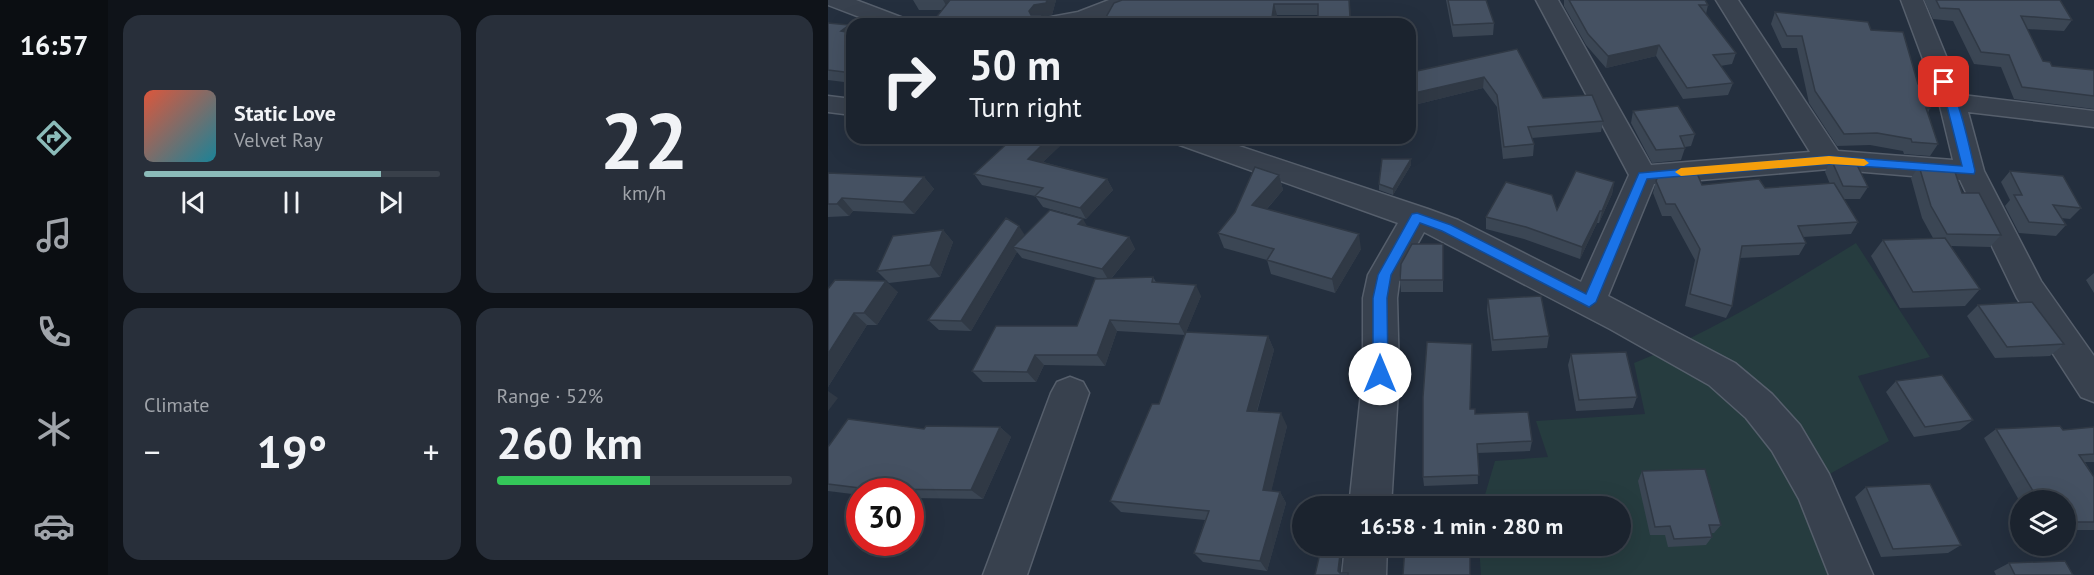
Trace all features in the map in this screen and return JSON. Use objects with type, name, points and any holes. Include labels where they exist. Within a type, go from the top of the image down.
[{"type":"street","points":[[1083,18],[1129,0]]},
{"type":"street","points":[[1547,0],[1643,175]]},
{"type":"street","points":[[1727,0],[1829,160]]},
{"type":"street","points":[[1912,0],[1952,102],[1970,171],[2029,290],[2094,386]]},
{"type":"street","points":[[843,1],[884,18]]},
{"type":"street","points":[[1952,102],[2094,119]]},
{"type":"street","points":[[828,104],[846,106]]},
{"type":"street","points":[[1204,144],[1447,228],[1722,374],[1759,406],[1786,438],[1815,488],[1851,575]]},
{"type":"street","points":[[1643,175],[1829,160],[1970,171]]},
{"type":"street","points":[[1589,302],[1643,175]]},
{"type":"street","points":[[1371,496],[1380,374],[1380,298],[1384,275],[1417,217]]},
{"type":"street","points":[[1005,575],[1070,393]]},
{"type":"street","points":[[1364,575],[1365,556]]},
{"type":"green space","points":[[1856,243],[1930,357],[1858,376],[1889,441],[1826,476],[1858,575],[1481,575],[1480,556],[1631,556],[1631,496],[1485,496],[1495,461],[1548,457],[1536,421],[1645,414],[1634,363],[1720,323]]},
{"type":"building","points":[[950,0],[1047,0],[1046,3],[1034,5],[1029,11],[1031,15],[1042,15],[1041,18],[936,18]]},
{"type":"building","points":[[1122,0],[1349,0],[1350,17],[1352,18],[1318,18],[1318,4],[1274,4],[1272,18],[1106,18],[1114,3]]},
{"type":"building","points":[[1448,0],[1486,0],[1494,23],[1453,25]]},
{"type":"building","points":[[1569,0],[1705,0],[1708,5],[1699,5],[1736,53],[1713,55],[1733,83],[1687,88],[1659,45],[1608,56],[1588,34]]},
{"type":"building","points":[[1936,0],[2060,0],[2072,20],[2021,16],[2043,61],[2050,62],[2052,66],[2094,70],[2094,96],[2022,87],[2009,55],[1981,52],[1959,9],[1940,8]]},
{"type":"building","points":[[1775,12],[1868,22],[1871,30],[1903,32],[1918,84],[1922,84],[1930,108],[1926,108],[1938,144],[1912,142],[1911,139],[1877,133],[1844,134],[1815,91],[1802,36],[1787,36]]},
{"type":"building","points":[[828,23],[846,25],[841,31],[846,32],[846,72],[828,70]]},
{"type":"building","points":[[1517,49],[1543,98],[1592,95],[1603,121],[1528,127],[1534,144],[1504,147],[1497,95],[1484,77],[1416,93],[1416,71]]},
{"type":"building","points":[[1678,106],[1695,134],[1680,136],[1685,148],[1656,150],[1633,111]]},
{"type":"building","points":[[1006,144],[1043,144],[1028,159],[1107,179],[1080,208],[1035,196],[1043,188],[974,174]]},
{"type":"building","points":[[1382,159],[1411,159],[1393,189],[1379,184]]},
{"type":"building","points":[[1831,159],[1855,161],[1868,187],[1843,186]]},
{"type":"building","points":[[1919,166],[1954,169],[1962,193],[1979,193],[2001,235],[1947,234],[1931,206]]},
{"type":"building","points":[[1255,167],[1279,175],[1252,205],[1359,234],[1332,279],[1267,260],[1274,249],[1218,233],[1235,212]]},
{"type":"building","points":[[1576,171],[1614,182],[1602,211],[1582,247],[1526,227],[1486,217],[1506,182],[1552,195],[1557,210]]},
{"type":"building","points":[[1696,171],[1702,185],[1759,179],[1765,188],[1834,183],[1858,222],[1798,226],[1806,243],[1742,246],[1732,306],[1690,294],[1700,249],[1675,204],[1666,204],[1656,181],[1659,174]]},
{"type":"building","points":[[2010,171],[2063,176],[2081,208],[2053,205],[2066,225],[2029,222],[2014,195],[2022,195]]},
{"type":"building","points":[[828,173],[924,177],[903,202],[842,198],[837,204],[828,204]]},
{"type":"building","points":[[1050,210],[1083,219],[1078,224],[1129,237],[1102,269],[1013,247]]},
{"type":"building","points":[[1006,218],[1019,226],[961,321],[928,320]]},
{"type":"building","points":[[943,230],[930,265],[877,271],[893,236]]},
{"type":"building","points":[[1945,238],[1980,289],[1913,292],[1883,240]]},
{"type":"building","points":[[1412,244],[1443,244],[1443,280],[1400,280],[1401,264]]},
{"type":"building","points":[[1153,277],[1152,282],[1196,285],[1179,324],[1110,320],[1097,355],[1035,355],[1027,372],[972,371],[996,326],[1077,326],[1095,279]]},
{"type":"building","points":[[835,280],[886,281],[864,313],[854,313],[828,354],[828,289]]},
{"type":"building","points":[[1541,296],[1549,336],[1493,340],[1488,299]]},
{"type":"building","points":[[2032,302],[2064,344],[2007,347],[1978,305]]},
{"type":"building","points":[[1186,332],[1268,336],[1247,411],[1281,413],[1263,490],[1280,492],[1260,561],[1194,553],[1209,511],[1110,501],[1152,404],[1159,404]]},
{"type":"building","points":[[1427,342],[1472,344],[1470,409],[1475,409],[1475,414],[1528,412],[1532,441],[1477,444],[1479,475],[1423,477],[1423,397]]},
{"type":"building","points":[[1626,352],[1637,397],[1579,400],[1571,354]]},
{"type":"building","points":[[1942,375],[1973,420],[1925,427],[1896,381]]},
{"type":"building","points":[[848,419],[924,429],[926,426],[1000,427],[971,490],[924,490],[924,478],[846,478],[846,486],[828,484],[828,447]]},
{"type":"building","points":[[2060,426],[2063,430],[2094,427],[2094,454],[2079,455],[2094,477],[2094,522],[2076,522],[2076,490],[2032,490],[1996,429]]},
{"type":"building","points":[[1705,469],[1721,525],[1709,525],[1712,537],[1674,539],[1670,526],[1655,527],[1642,471]]},
{"type":"building","points":[[1930,484],[1961,545],[1893,549],[1866,487]]},
{"type":"building","points":[[1319,556],[1340,556],[1338,571],[1348,573],[1348,575],[1315,575]]},
{"type":"building","points":[[1404,556],[1470,556],[1470,575],[1403,575]]},
{"type":"building","points":[[2065,561],[2073,575],[2015,575],[2009,563]]},
{"type":"slow traffic","points":[[1681,172],[1829,160],[1864,163]]},
{"type":"route","points":[[1380,374],[1380,298],[1384,275],[1417,217],[1447,228],[1589,302],[1643,175],[1829,160],[1970,171],[1952,102],[1944,82]]}]
